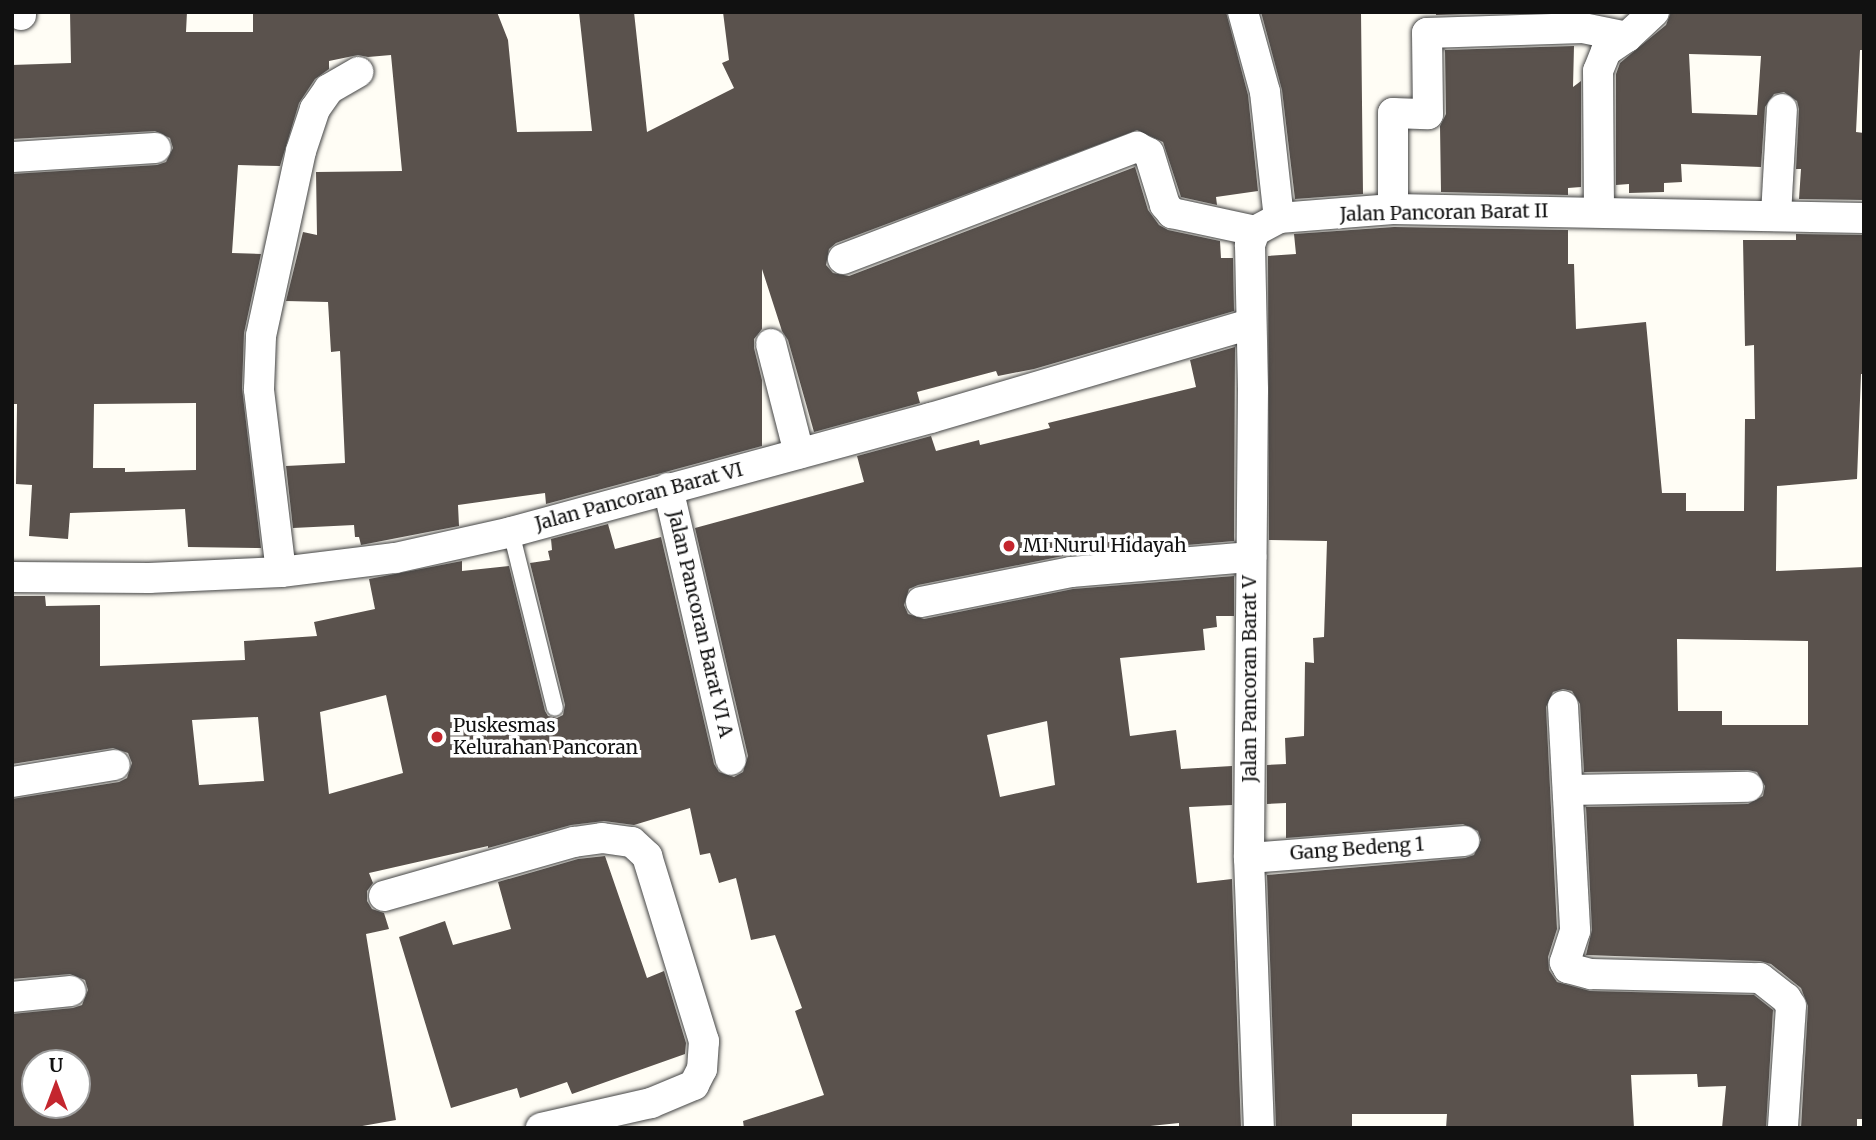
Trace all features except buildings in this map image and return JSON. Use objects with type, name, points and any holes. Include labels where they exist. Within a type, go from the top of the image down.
[{"type":"street","name":"Jalan Pancoran Barat V","points":[[1243,12],[1265,92],[1267,225],[1250,245],[1253,390],[1249,858],[1259,1128]]},
{"type":"street","points":[[1599,212],[1598,71],[1606,51],[1627,37],[1654,12]]},
{"type":"street","points":[[1393,209],[1393,113],[1428,114],[1427,33],[1583,28],[1627,37]]},
{"type":"street","points":[[281,572],[259,389],[261,336],[301,151],[315,109],[329,89],[359,72]]},
{"type":"street","points":[[1776,215],[1782,109]]},
{"type":"street","name":"Jalan Pancoran Barat II","points":[[843,259],[1137,147],[1149,153],[1165,205],[1172,213],[1267,225],[1393,209],[1864,218]]},
{"type":"street","points":[[12,157],[156,148]]},
{"type":"street","name":"Jalan Pancoran Barat VI","points":[[12,577],[149,578],[281,572],[396,558],[512,532],[1250,324]]},
{"type":"street","points":[[771,344],[799,453]]},
{"type":"street","name":"Jalan Pancoran Barat VI A","points":[[668,488],[730,760]]},
{"type":"street","points":[[921,602],[1071,572],[1251,558]]},
{"type":"street","points":[[1563,706],[1575,930],[1565,962],[1568,968],[1591,974],[1760,978],[1786,998],[1791,1006],[1783,1128]]},
{"type":"street","points":[[12,782],[115,765]]},
{"type":"street","points":[[1569,790],[1748,787]]},
{"type":"street","points":[[384,896],[574,842],[601,838],[632,842],[647,856],[704,1041],[702,1069],[694,1085],[651,1103],[541,1128]]},
{"type":"street","name":"Gang Bedeng 1","points":[[1249,858],[1464,841]]},
{"type":"street","points":[[12,997],[71,991]]},
{"type":"lane","points":[[512,532],[555,708]]},
{"type":"place","name":"MI Nurul Hidayah","points":[[1009,546]]},
{"type":"place","name":"Puskesmas Kelurahan Pancoran","points":[[437,737]]}]
